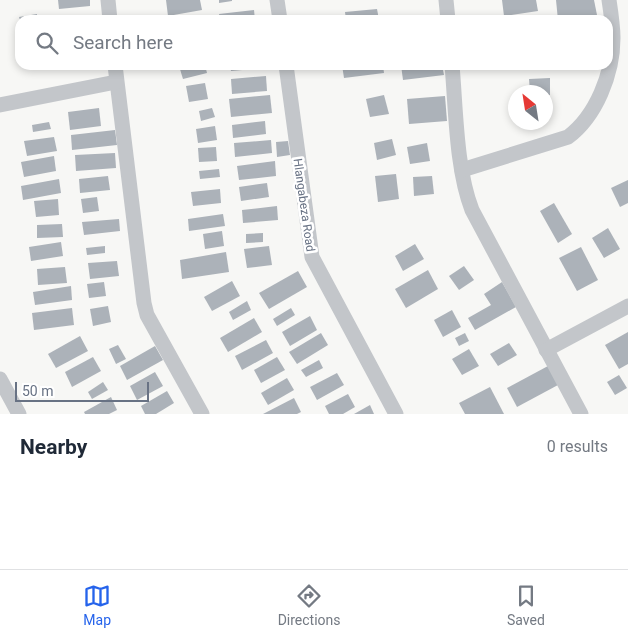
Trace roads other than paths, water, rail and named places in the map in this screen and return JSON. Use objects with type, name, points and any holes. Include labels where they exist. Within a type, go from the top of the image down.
[{"type":"street","points":[[108,0],[110,15]]},
{"type":"street","points":[[277,0],[279,15]]},
{"type":"street","points":[[446,0],[448,15]]},
{"type":"street","points":[[609,0],[611,15]]},
{"type":"street","points":[[115,70],[147,315],[202,414]]},
{"type":"street","name":"Hlangabeza Road","points":[[287,70],[312,257],[396,414]]},
{"type":"street","points":[[452,70],[466,194],[472,210],[581,414]]},
{"type":"street","points":[[462,170],[568,138],[578,130],[601,94],[608,70]]},
{"type":"street","points":[[0,106],[116,82]]},
{"type":"street","points":[[546,350],[628,306]]},
{"type":"street","points":[[0,379],[19,414]]}]
